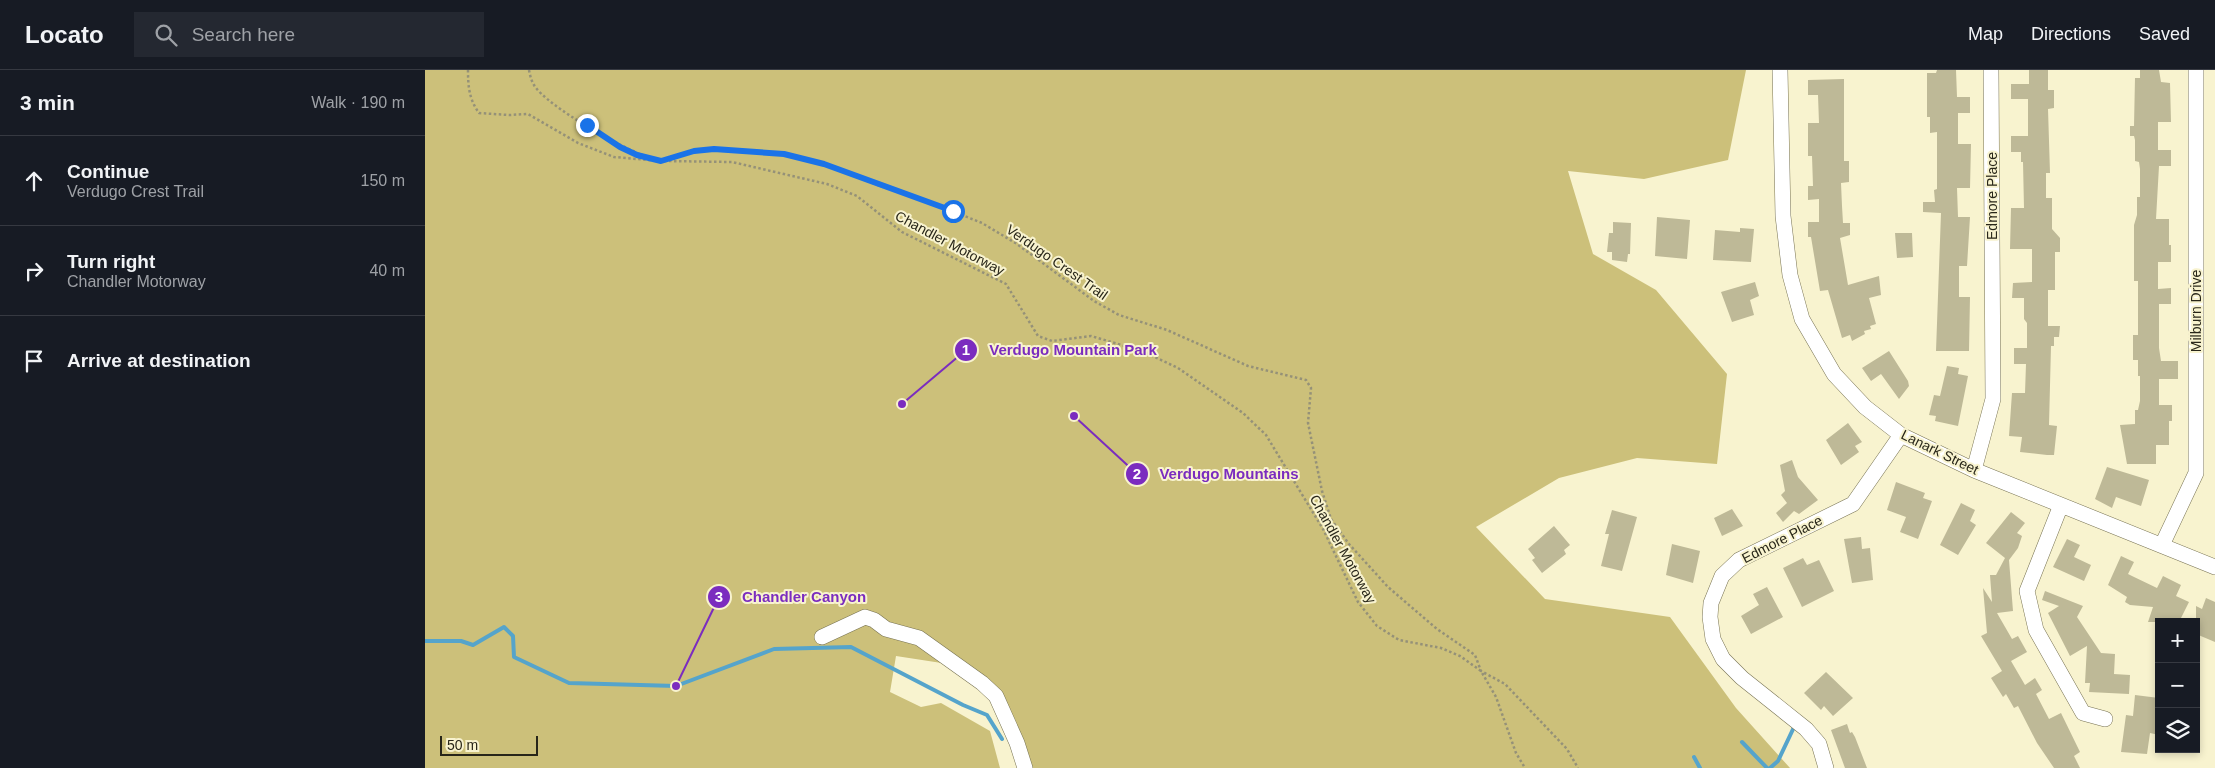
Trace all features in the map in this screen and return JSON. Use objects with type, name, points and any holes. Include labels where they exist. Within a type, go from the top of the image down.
[{"type":"street","name":"Lanark Street","points":[[1780,70],[1786,249],[1790,275],[1802,319],[1834,374],[1865,407],[1901,435],[1974,470],[2215,568]]},
{"type":"street","name":"Edmore Place","points":[[1974,470],[1993,399],[1991,70]]},
{"type":"street","name":"Milburn Drive","points":[[2162,545],[2196,473],[2196,70]]},
{"type":"street","name":"Edmore Place","points":[[1826,768],[1819,744],[1806,729],[1742,678],[1723,658],[1713,639],[1710,617],[1711,603],[1722,576],[1739,560],[1853,504],[1901,435]]},
{"type":"street","points":[[2061,505],[2027,591],[2036,630],[2083,713],[2105,719]]},
{"type":"street","points":[[822,637],[865,617],[874,620],[885,629],[919,638],[982,683],[996,696],[1017,743],[1025,768]]},
{"type":"path","name":"Verdugo Crest Trail","points":[[468,70],[468,90],[472,102],[479,113],[528,114],[578,143],[614,158],[661,161],[694,151],[714,149],[784,154],[824,164],[880,186],[917,197],[982,223],[1017,244],[1093,301],[1119,315],[1167,330],[1249,366],[1306,380],[1311,388],[1308,423],[1322,491],[1331,520],[1349,544],[1388,586],[1437,629],[1475,656],[1481,671],[1505,684],[1567,749],[1578,768]]},
{"type":"path","name":"Chandler Motorway","points":[[529,70],[534,86],[563,111],[620,147],[637,155],[661,161],[732,162],[827,184],[857,196],[902,232],[1007,284],[1038,336],[1052,341],[1091,336],[1142,351],[1178,368],[1243,413],[1266,435],[1323,529],[1358,602],[1377,626],[1399,640],[1441,648],[1460,656],[1481,671],[1496,697],[1516,753],[1525,768]]},
{"type":"shaded area","points":[[425,70],[1746,70],[1728,160],[1644,179],[1568,171],[1593,254],[1656,290],[1727,374],[1717,464],[1637,458],[1559,478],[1476,527],[1545,599],[1670,617],[1736,708],[1790,768],[1026,768],[1010,712],[961,666],[896,656],[890,692],[921,707],[941,703],[990,731],[1000,768],[425,768]]},
{"type":"building","points":[[1937,70],[1956,70],[1957,97],[1970,97],[1970,113],[1958,113],[1958,144],[1971,144],[1970,188],[1957,188],[1958,217],[1970,217],[1967,266],[1959,266],[1959,297],[1970,297],[1969,351],[1936,351],[1941,213],[1923,212],[1923,202],[1935,202],[1934,190],[1937,189],[1937,132],[1930,133],[1930,117],[1927,117],[1927,73],[1936,73]]},
{"type":"building","points":[[2029,70],[2048,70],[2048,90],[2054,90],[2054,108],[2048,109],[2050,173],[2046,173],[2046,198],[2052,198],[2052,229],[2060,238],[2060,252],[2055,252],[2055,290],[2048,290],[2048,326],[2060,326],[2059,337],[2054,337],[2054,346],[2051,346],[2049,425],[2057,426],[2054,455],[2020,452],[2022,437],[2009,436],[2012,393],[2025,393],[2026,364],[2014,364],[2014,348],[2027,348],[2024,298],[2012,298],[2013,283],[2032,282],[2032,249],[2010,249],[2011,208],[2024,208],[2023,162],[2021,162],[2021,152],[2011,152],[2011,136],[2028,136],[2028,99],[2011,99],[2011,84],[2029,84]]},
{"type":"building","points":[[2140,70],[2159,70],[2161,82],[2170,83],[2171,122],[2158,122],[2158,150],[2171,150],[2171,166],[2159,166],[2156,219],[2169,219],[2171,262],[2158,262],[2158,289],[2171,288],[2171,304],[2159,304],[2159,348],[2161,361],[2178,361],[2178,379],[2159,379],[2159,405],[2172,405],[2172,421],[2169,421],[2169,445],[2156,445],[2156,464],[2127,464],[2120,425],[2135,424],[2135,410],[2138,410],[2140,401],[2138,360],[2133,360],[2133,335],[2138,335],[2138,281],[2134,281],[2134,225],[2137,215],[2137,197],[2140,197],[2140,169],[2139,162],[2135,161],[2135,140],[2134,136],[2130,136],[2130,126],[2134,126],[2135,78],[2140,78]]},
{"type":"building","points":[[1844,79],[1844,161],[1849,161],[1849,182],[1841,183],[1843,223],[1850,223],[1850,235],[1840,238],[1848,285],[1879,276],[1881,295],[1869,298],[1876,324],[1870,326],[1871,329],[1864,331],[1865,334],[1852,341],[1850,335],[1842,338],[1828,290],[1820,291],[1811,237],[1808,237],[1808,222],[1819,222],[1819,199],[1808,200],[1808,186],[1813,186],[1812,156],[1808,156],[1808,123],[1819,123],[1818,95],[1808,95],[1808,80]]},
{"type":"building","points":[[1657,217],[1690,220],[1687,259],[1655,256]]},
{"type":"building","points":[[1613,222],[1631,223],[1630,254],[1628,254],[1627,262],[1612,260],[1612,252],[1607,252],[1609,233],[1613,233]]},
{"type":"building","points":[[1740,228],[1754,229],[1751,262],[1713,260],[1715,230],[1740,232]]},
{"type":"building","points":[[1895,233],[1912,233],[1913,257],[1897,258]]},
{"type":"building","points":[[1755,282],[1759,296],[1750,300],[1754,315],[1732,322],[1721,292]]},
{"type":"building","points":[[1889,351],[1908,381],[1909,386],[1899,399],[1881,374],[1871,381],[1862,368]]},
{"type":"building","points":[[1947,366],[1959,368],[1958,374],[1968,376],[1958,426],[1935,421],[1936,416],[1929,415],[1934,395],[1940,396]]},
{"type":"building","points":[[1848,423],[1862,442],[1855,446],[1859,452],[1841,465],[1826,440]]},
{"type":"building","points":[[1792,460],[1798,477],[1818,500],[1799,514],[1794,511],[1783,522],[1776,513],[1787,503],[1781,495],[1785,491],[1780,465]]},
{"type":"building","points":[[2107,467],[2149,480],[2141,506],[2116,497],[2112,508],[2095,499]]},
{"type":"building","points":[[1896,482],[1925,493],[1923,498],[1932,501],[1918,539],[1900,532],[1906,517],[1887,510]]},
{"type":"building","points":[[1961,503],[1975,510],[1970,521],[1976,525],[1958,555],[1940,545]]},
{"type":"building","points":[[1732,509],[1743,526],[1722,536],[1714,518]]},
{"type":"building","points":[[1612,510],[1637,517],[1622,571],[1601,566],[1609,534],[1605,534]]},
{"type":"building","points":[[2011,512],[2025,523],[2017,533],[2022,536],[2018,548],[2009,560],[2013,611],[1997,613],[2012,639],[2018,636],[2027,652],[2011,661],[2025,685],[2035,678],[2042,690],[2036,694],[2049,719],[2061,713],[2080,752],[2074,756],[2080,768],[2054,768],[2037,743],[2018,706],[2014,708],[2006,694],[2003,697],[1991,678],[2002,671],[1981,636],[1987,633],[1983,588],[1992,602],[1990,575],[1996,575],[2005,558],[1986,543]]},
{"type":"building","points":[[1554,526],[1570,545],[1564,550],[1566,554],[1542,573],[1532,560],[1535,558],[1528,549]]},
{"type":"building","points":[[1861,537],[1862,549],[1870,548],[1873,580],[1852,583],[1844,539]]},
{"type":"building","points":[[2067,539],[2080,545],[2074,557],[2091,565],[2084,581],[2053,567]]},
{"type":"building","points":[[1672,544],[1700,551],[1693,583],[1666,575]]},
{"type":"building","points":[[2121,556],[2134,562],[2128,574],[2157,588],[2163,576],[2181,585],[2176,596],[2189,602],[2181,618],[2155,618],[2155,622],[2148,622],[2153,607],[2130,605],[2125,602],[2127,597],[2108,585]]},
{"type":"building","points":[[1803,558],[1807,565],[1819,560],[1834,591],[1802,607],[1783,568]]},
{"type":"building","points":[[1767,587],[1783,617],[1751,634],[1741,616],[1759,605],[1753,594]]},
{"type":"building","points":[[2045,591],[2083,606],[2077,617],[2101,653],[2115,654],[2114,674],[2130,675],[2129,694],[2089,692],[2090,683],[2085,683],[2087,646],[2070,656],[2048,613],[2059,606],[2042,600]]},
{"type":"building","points":[[2206,598],[2215,602],[2215,642],[2200,636],[2200,618],[2196,618],[2196,606],[2202,609]]},
{"type":"building","points":[[1826,672],[1853,698],[1833,716],[1824,706],[1821,710],[1804,693]]},
{"type":"building","points":[[2135,695],[2155,698],[2155,734],[2150,733],[2147,754],[2121,752],[2126,715],[2133,716]]},
{"type":"building","points":[[1847,724],[1850,733],[1852,732],[1855,737],[1867,768],[1845,768],[1831,730]]},
{"type":"waterway","points":[[425,641],[461,641],[473,645],[504,627],[513,636],[514,657],[569,683],[676,686],[774,649],[851,647],[963,705],[987,715],[1002,739]]},
{"type":"waterway","points":[[1770,768],[1778,761],[1795,725]]},
{"type":"waterway","points":[[1742,742],[1767,768]]},
{"type":"waterway","points":[[1694,757],[1700,768]]},
{"type":"place","name":"Verdugo Mountain Park","points":[[902,404]]},
{"type":"place","name":"Verdugo Mountains","points":[[1074,416]]},
{"type":"place","name":"Chandler Canyon","points":[[676,686]]},
{"type":"route","points":[[587,125],[620,147],[637,155],[661,161],[694,151],[714,149],[784,154],[824,164],[880,186],[917,197],[953,211]]}]
